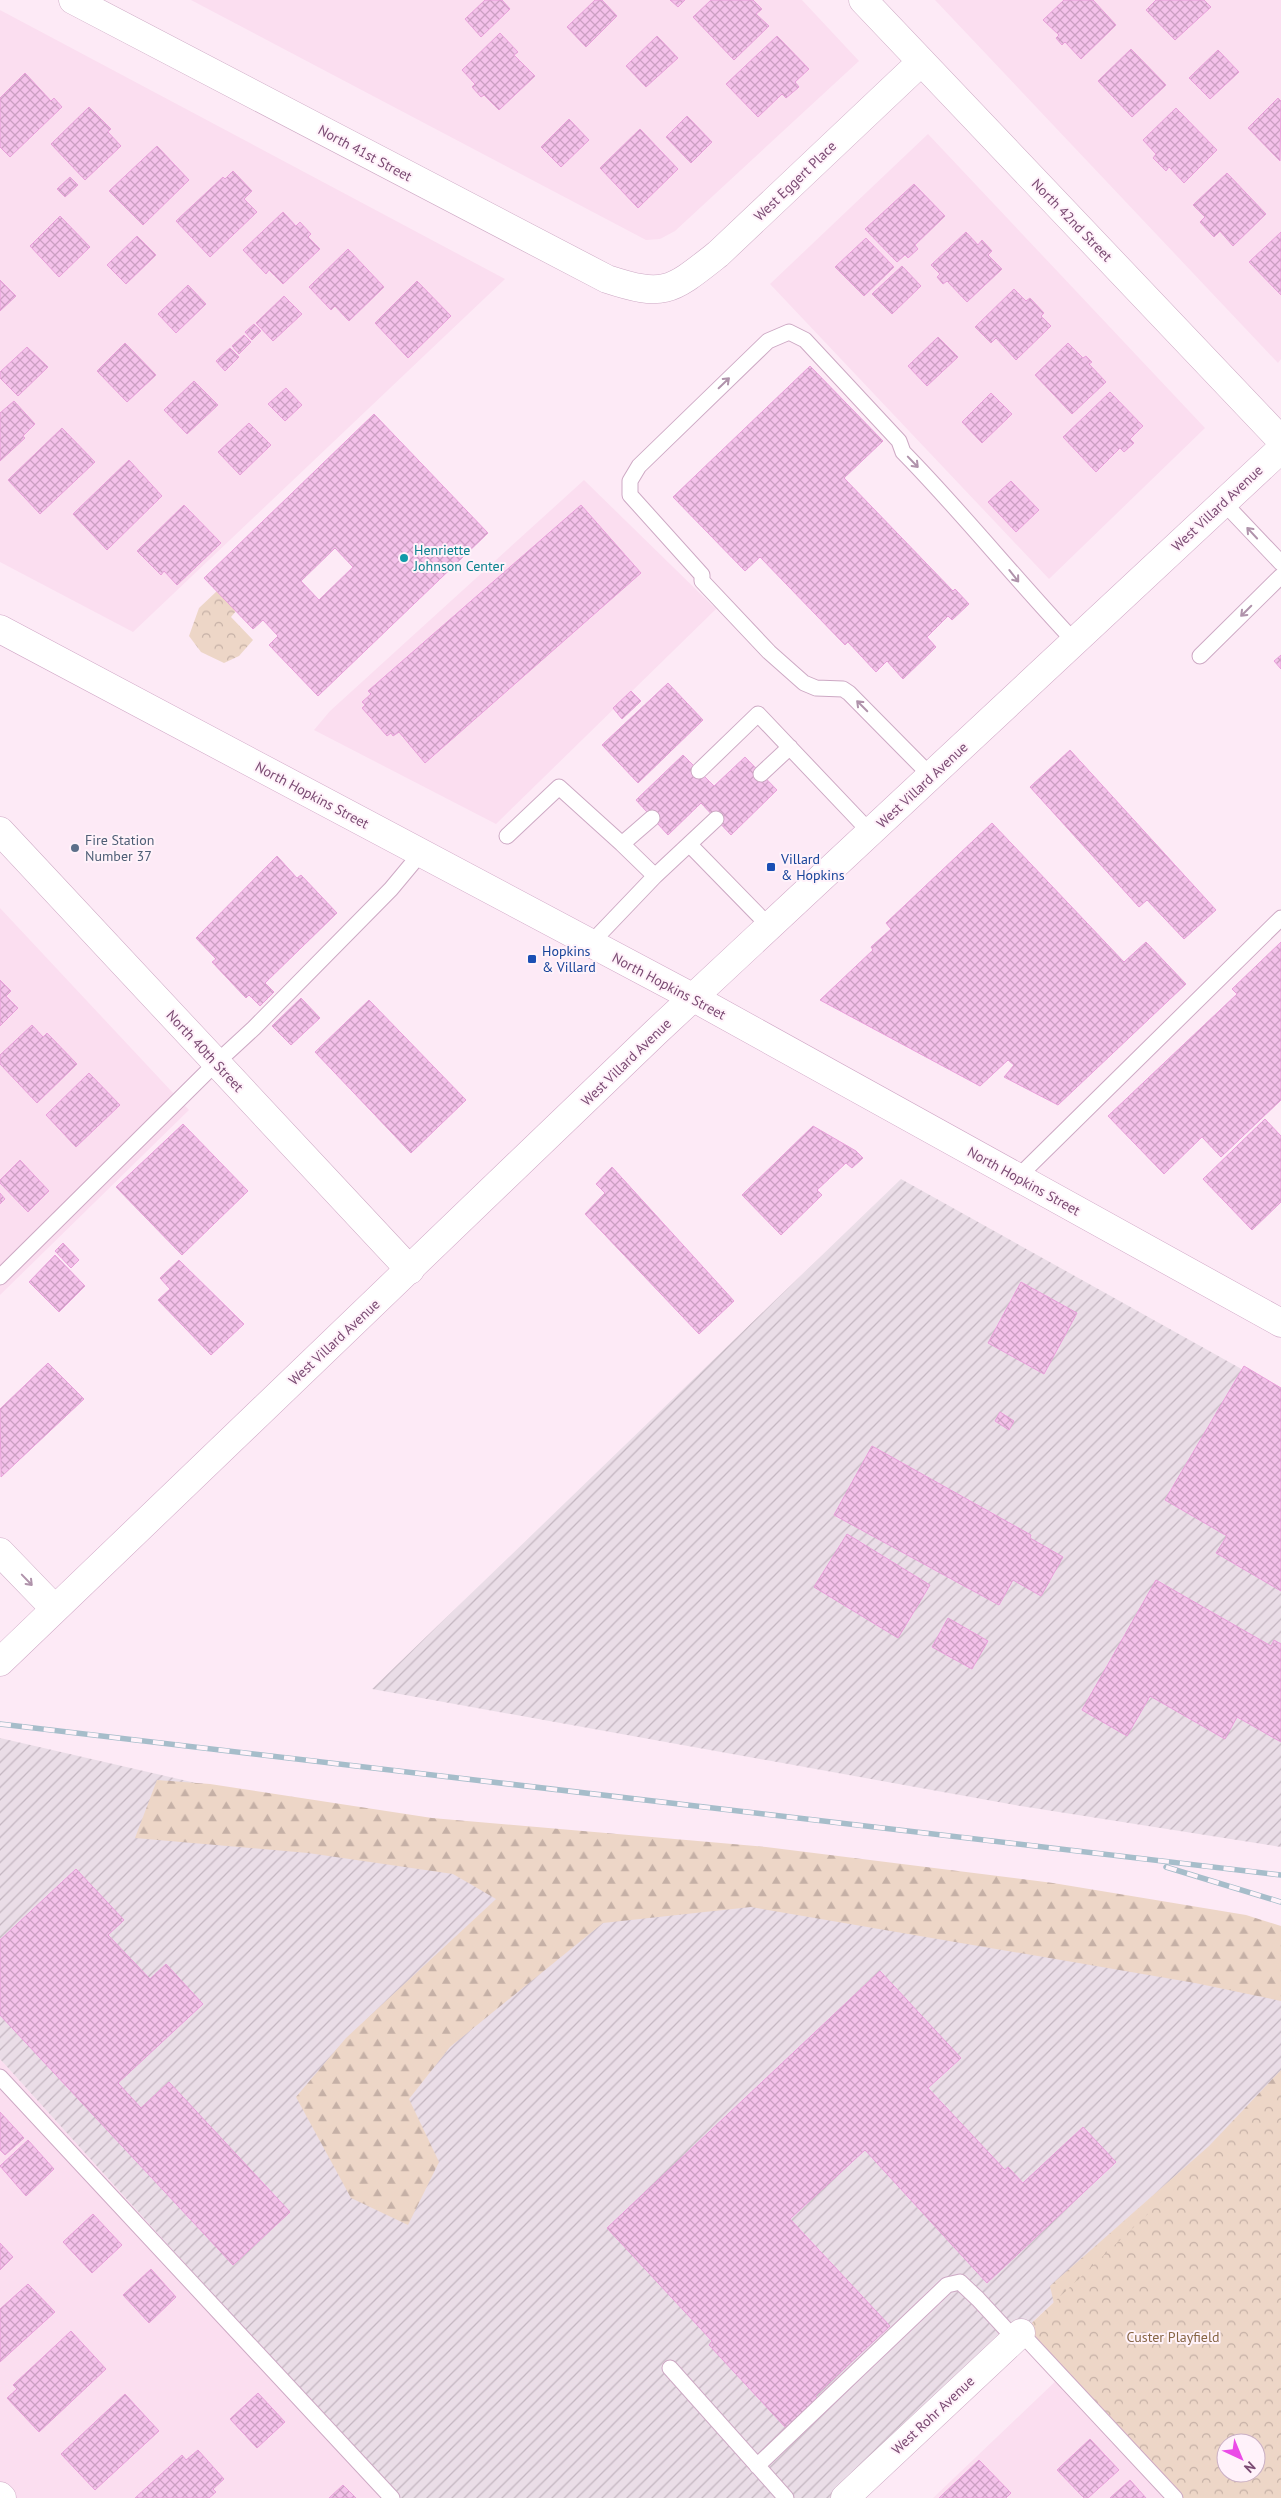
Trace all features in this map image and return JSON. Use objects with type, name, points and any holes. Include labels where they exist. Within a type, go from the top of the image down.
[{"type":"street","name":"North 41st Street","points":[[73,0],[607,279],[637,289],[662,291]]},
{"type":"street","name":"North 42nd Street","points":[[863,0],[1281,440]]},
{"type":"street","name":"West Eggert Place","points":[[662,291],[688,278],[718,254],[921,62]]},
{"type":"street","name":"West Villard Avenue","points":[[0,1662],[54,1608],[410,1270],[656,1032],[1281,449]]},
{"type":"street","name":"North Hopkins Street","points":[[0,629],[694,998],[1281,1323]]},
{"type":"street","name":"North 40th Street","points":[[0,831],[410,1270]]},
{"type":"street","points":[[0,1552],[54,1608]]},
{"type":"street","name":"West Rohr Avenue","points":[[845,2498],[1018,2336]]},
{"type":"lane","points":[[931,776],[843,689],[816,688],[804,683],[769,652],[702,581],[702,575],[630,496],[630,481],[639,466],[768,341],[789,332],[804,340],[884,424],[899,441],[903,452],[1075,642]]},
{"type":"lane","points":[[1224,503],[1281,563]]},
{"type":"lane","points":[[1200,656],[1281,576]]},
{"type":"lane","points":[[699,771],[758,714],[871,833]]},
{"type":"lane","points":[[762,774],[790,747]]},
{"type":"lane","points":[[507,836],[559,787],[655,876]]},
{"type":"lane","points":[[622,844],[652,818]]},
{"type":"lane","points":[[591,944],[655,876],[716,819]]},
{"type":"lane","points":[[689,844],[770,927]]},
{"type":"lane","points":[[0,1277],[216,1062],[254,1028],[391,889],[421,853]]},
{"type":"lane","points":[[1017,1178],[1281,918]]},
{"type":"lane","points":[[0,2077],[392,2498]]},
{"type":"lane","points":[[757,2466],[946,2285],[960,2282],[1018,2336],[1175,2498]]},
{"type":"lane","points":[[670,2368],[786,2498]]},
{"type":"shaded area","points":[[191,0],[802,0],[859,61],[675,231],[660,239],[646,240]]},
{"type":"shaded area","points":[[935,0],[1281,0],[1281,359],[1278,363]]},
{"type":"shaded area","points":[[0,10],[505,279],[133,632],[0,562]]},
{"type":"shaded area","points":[[928,134],[1205,428],[1049,579],[770,284]]},
{"type":"shaded area","points":[[584,480],[716,609],[496,824],[314,730],[330,711]]},
{"type":"shaded area","points":[[0,908],[189,1110],[0,1295]]},
{"type":"shaded area","points":[[901,1179],[1281,1391],[1281,1847],[1015,1805],[372,1689]]},
{"type":"shaded area","points":[[0,1738],[270,1800],[1281,1990],[1281,2089],[845,2498],[397,2498],[0,2059]]},
{"type":"shaded area","points":[[0,2059],[397,2498],[0,2498]]},
{"type":"shaded area","points":[[1061,2376],[1175,2498],[933,2498]]},
{"type":"green space","points":[[217,591],[236,611],[231,617],[253,640],[239,656],[224,663],[201,652],[189,636],[199,608]]},
{"type":"green space","points":[[157,1780],[210,1784],[432,1818],[766,1847],[1053,1883],[1246,1915],[1281,1926],[1281,2001],[1195,1983],[751,1907],[603,1923],[450,2047],[409,2099],[439,2162],[408,2225],[351,2198],[296,2097],[346,2038],[496,1899],[453,1874],[308,1853],[135,1838]]},
{"type":"green space","points":[[1281,2070],[1281,2109],[1061,2335],[1050,2286],[1209,2146]]},
{"type":"green space","name":"Custer Playfield","points":[[1281,2089],[1281,2498],[1175,2498],[1021,2333]]},
{"type":"building","points":[[485,0],[502,0],[510,9],[481,37],[465,19]]},
{"type":"building","points":[[595,0],[602,0],[617,16],[586,47],[567,27]]},
{"type":"building","points":[[670,0],[685,0],[678,7]]},
{"type":"building","points":[[711,0],[753,0],[762,9],[756,14],[769,26],[734,60],[693,17]]},
{"type":"building","points":[[1064,0],[1093,0],[1116,25],[1081,59],[1065,42],[1062,45],[1056,38],[1059,35],[1043,20]]},
{"type":"building","points":[[1156,0],[1204,0],[1211,7],[1175,40],[1146,10]]},
{"type":"building","points":[[500,33],[518,52],[514,55],[535,76],[499,110],[484,95],[481,97],[472,87],[475,84],[462,70]]},
{"type":"building","points":[[657,36],[678,58],[646,87],[626,66]]},
{"type":"building","points":[[777,36],[809,69],[795,82],[799,87],[786,98],[782,94],[758,117],[726,84]]},
{"type":"building","points":[[1131,49],[1166,85],[1132,117],[1098,81]]},
{"type":"building","points":[[1218,50],[1239,72],[1210,99],[1189,78]]},
{"type":"building","points":[[25,73],[51,101],[54,98],[62,107],[10,157],[0,147],[0,98]]},
{"type":"building","points":[[1278,98],[1281,101],[1280,161],[1248,128]]},
{"type":"building","points":[[89,107],[111,129],[108,132],[121,146],[85,180],[51,144]]},
{"type":"building","points":[[1176,108],[1217,150],[1184,183],[1169,167],[1166,171],[1153,158],[1156,154],[1143,140]]},
{"type":"building","points":[[687,116],[712,142],[691,163],[666,137]]},
{"type":"building","points":[[569,119],[589,140],[561,167],[541,147]]},
{"type":"building","points":[[640,129],[678,169],[638,208],[600,168]]},
{"type":"building","points":[[157,146],[189,180],[143,225],[109,191]]},
{"type":"building","points":[[233,171],[252,191],[244,199],[257,212],[210,257],[176,221],[223,177],[225,179]]},
{"type":"building","points":[[1227,173],[1266,214],[1233,246],[1220,231],[1214,237],[1200,222],[1205,217],[1193,205]]},
{"type":"building","points":[[70,177],[78,185],[65,197],[57,189]]},
{"type":"building","points":[[914,184],[945,216],[915,245],[918,249],[908,258],[905,255],[897,262],[865,229]]},
{"type":"building","points":[[283,212],[296,226],[300,222],[311,234],[308,237],[320,249],[283,284],[269,270],[266,274],[243,250]]},
{"type":"building","points":[[60,216],[90,247],[59,277],[30,246]]},
{"type":"building","points":[[966,232],[978,245],[982,240],[992,251],[988,255],[1002,269],[967,302],[947,281],[943,284],[937,277],[940,274],[931,265]]},
{"type":"building","points":[[1281,232],[1281,295],[1249,262]]},
{"type":"building","points":[[137,236],[156,255],[126,284],[107,265]]},
{"type":"building","points":[[866,238],[894,267],[864,296],[835,267]]},
{"type":"building","points":[[348,249],[384,287],[349,321],[335,306],[331,310],[309,287]]},
{"type":"building","points":[[902,266],[921,286],[892,314],[872,294]]},
{"type":"building","points":[[0,280],[16,296],[0,311]]},
{"type":"building","points":[[417,281],[451,316],[408,358],[375,323]]},
{"type":"building","points":[[188,285],[206,304],[176,333],[158,314]]},
{"type":"building","points":[[1014,289],[1026,301],[1030,298],[1044,313],[1041,316],[1051,326],[1016,360],[996,338],[991,343],[975,327]]},
{"type":"building","points":[[284,296],[302,314],[273,341],[256,323]]},
{"type":"building","points":[[254,324],[261,331],[252,340],[245,332]]},
{"type":"building","points":[[244,335],[251,342],[239,354],[232,346]]},
{"type":"building","points":[[938,337],[958,357],[927,386],[908,366]]},
{"type":"building","points":[[125,343],[156,375],[127,402],[97,371]]},
{"type":"building","points":[[1068,343],[1083,358],[1086,356],[1092,362],[1089,364],[1106,382],[1072,414],[1035,375]]},
{"type":"building","points":[[27,347],[48,367],[18,396],[0,378],[0,372]]},
{"type":"building","points":[[230,348],[239,357],[225,371],[216,361]]},
{"type":"building","points":[[810,366],[883,441],[844,478],[953,591],[955,589],[969,604],[952,620],[948,616],[927,637],[936,647],[903,679],[887,661],[876,672],[848,642],[845,645],[760,557],[745,571],[673,497]]},
{"type":"building","points":[[194,381],[218,405],[187,434],[164,410]]},
{"type":"building","points":[[286,388],[302,405],[285,421],[268,404]]},
{"type":"building","points":[[1110,392],[1143,426],[1130,439],[1134,443],[1124,452],[1120,448],[1096,472],[1063,437]]},
{"type":"building","points":[[991,393],[1012,414],[982,443],[962,422]]},
{"type":"building","points":[[14,401],[35,424],[23,436],[25,438],[0,461],[0,413]]},
{"type":"building","name":"Henriette Johnson Center","points":[[374,414],[488,533],[318,696],[269,645],[278,636],[263,620],[253,629],[204,578]],"holes":[[[335,548],[353,567],[319,600],[301,581]]]},
{"type":"building","points":[[249,423],[271,445],[240,475],[218,452]]},
{"type":"building","points":[[62,428],[95,462],[40,514],[8,480]]},
{"type":"building","points":[[129,460],[162,496],[107,550],[73,514]]},
{"type":"building","points":[[1011,481],[1039,510],[1016,532],[988,502]]},
{"type":"building","points":[[184,505],[221,543],[177,585],[164,571],[161,575],[137,551]]},
{"type":"building","points":[[581,505],[641,573],[425,763],[399,732],[393,736],[391,733],[387,736],[362,708],[365,705],[362,702],[371,694],[368,691]]},
{"type":"building","points":[[1281,655],[1281,669],[1274,661]]},
{"type":"building","points":[[668,683],[703,720],[638,783],[602,745]]},
{"type":"building","points":[[631,691],[641,701],[622,719],[613,708]]},
{"type":"building","points":[[1070,750],[1216,910],[1184,939],[1147,900],[1139,907],[1030,787]]},
{"type":"building","points":[[683,755],[714,786],[745,757],[777,790],[731,835],[701,803],[668,835],[636,800]]},
{"type":"building","points":[[992,823],[1124,962],[1146,942],[1186,984],[1058,1105],[1004,1077],[1014,1065],[1008,1060],[980,1086],[820,1000],[873,950],[871,947],[891,929],[886,923]]},
{"type":"building","points":[[277,856],[297,878],[301,875],[337,913],[265,983],[274,992],[260,1006],[249,995],[246,998],[212,962],[216,959],[196,938]]},
{"type":"building","points":[[1281,942],[1281,1100],[1221,1157],[1202,1137],[1164,1174],[1108,1116],[1237,994],[1232,989]]},
{"type":"building","points":[[0,980],[11,991],[6,996],[18,1008],[0,1026]]},
{"type":"building","points":[[301,998],[320,1018],[291,1045],[272,1026]]},
{"type":"building","points":[[369,1000],[466,1100],[411,1153],[315,1052]]},
{"type":"building","points":[[32,1025],[43,1037],[47,1033],[77,1064],[37,1103],[0,1064],[0,1055]]},
{"type":"building","points":[[89,1073],[120,1105],[76,1147],[46,1115]]},
{"type":"building","points":[[1265,1119],[1281,1136],[1281,1202],[1252,1230],[1203,1179]]},
{"type":"building","points":[[183,1124],[248,1191],[182,1255],[116,1187]]},
{"type":"building","points":[[813,1126],[856,1151],[863,1158],[852,1168],[846,1163],[817,1190],[822,1195],[781,1235],[742,1195]]},
{"type":"building","points":[[20,1160],[49,1191],[28,1212],[0,1183],[0,1180]]},
{"type":"building","points":[[612,1167],[734,1301],[699,1334],[585,1214],[605,1193],[596,1184]]},
{"type":"building","points":[[0,1193],[5,1199],[0,1204]]},
{"type":"building","points":[[63,1243],[79,1260],[71,1268],[55,1251]]},
{"type":"building","points":[[55,1255],[85,1286],[59,1312],[29,1282]]},
{"type":"building","points":[[179,1260],[244,1324],[211,1355],[158,1300],[170,1289],[160,1278]]},
{"type":"building","points":[[1021,1282],[1077,1313],[1044,1374],[988,1343]]},
{"type":"building","points":[[48,1363],[84,1399],[1,1477],[0,1409]]},
{"type":"building","points":[[1244,1366],[1281,1388],[1281,1591],[1216,1553],[1227,1536],[1165,1500]]},
{"type":"building","points":[[1000,1412],[1014,1421],[1009,1430],[995,1421]]},
{"type":"building","points":[[872,1446],[1031,1535],[1030,1538],[1063,1557],[1041,1596],[1013,1580],[999,1605],[834,1515]]},
{"type":"building","points":[[847,1534],[930,1585],[898,1638],[814,1587]]},
{"type":"building","points":[[1156,1580],[1271,1646],[1274,1640],[1281,1644],[1281,1742],[1237,1717],[1225,1739],[1150,1696],[1127,1736],[1082,1710]]},
{"type":"building","points":[[948,1618],[988,1641],[972,1669],[932,1647]]},
{"type":"building","points":[[76,1869],[124,1920],[108,1935],[150,1979],[166,1964],[203,2004],[118,2083],[141,2108],[169,2082],[290,2212],[233,2265],[0,2015],[0,1940]]},
{"type":"building","points":[[880,1971],[961,2058],[928,2088],[1005,2170],[1008,2167],[1023,2183],[1083,2127],[1116,2162],[987,2283],[865,2150],[790,2219],[890,2326],[815,2396],[818,2399],[786,2428],[709,2345],[712,2341],[607,2228]]},
{"type":"building","points":[[0,2112],[24,2138],[5,2155],[0,2150]]},
{"type":"building","points":[[28,2140],[54,2169],[26,2196],[0,2166]]},
{"type":"building","points":[[93,2214],[122,2245],[92,2273],[63,2242]]},
{"type":"building","points":[[0,2243],[13,2257],[0,2270]]},
{"type":"building","points":[[151,2269],[176,2297],[149,2323],[123,2295]]},
{"type":"building","points":[[28,2284],[55,2312],[0,2362],[0,2309]]},
{"type":"building","points":[[71,2331],[106,2369],[39,2432],[7,2398],[17,2389],[13,2385]]},
{"type":"building","points":[[258,2393],[285,2422],[257,2448],[230,2419]]},
{"type":"building","points":[[125,2394],[159,2431],[95,2490],[61,2454]]},
{"type":"building","points":[[1090,2439],[1119,2470],[1088,2498],[1084,2498],[1057,2470]]},
{"type":"building","points":[[198,2450],[224,2479],[213,2489],[216,2492],[209,2498],[135,2498],[182,2455],[186,2460]]},
{"type":"building","points":[[979,2460],[1011,2493],[1006,2498],[939,2498]]},
{"type":"building","points":[[1130,2480],[1146,2498],[1110,2498]]},
{"type":"building","points":[[343,2485],[356,2498],[329,2498]]},
{"type":"railway","points":[[0,1724],[1281,1875]]},
{"type":"railway","points":[[1166,1867],[1281,1902]]},
{"type":"place","name":"Henriette Johnson Center","points":[[404,558]]},
{"type":"place","name":"Fire Station Number 37","points":[[75,848]]},
{"type":"place","name":"Villard & Hopkins","points":[[771,867]]},
{"type":"place","name":"Hopkins & Villard","points":[[532,959]]}]
